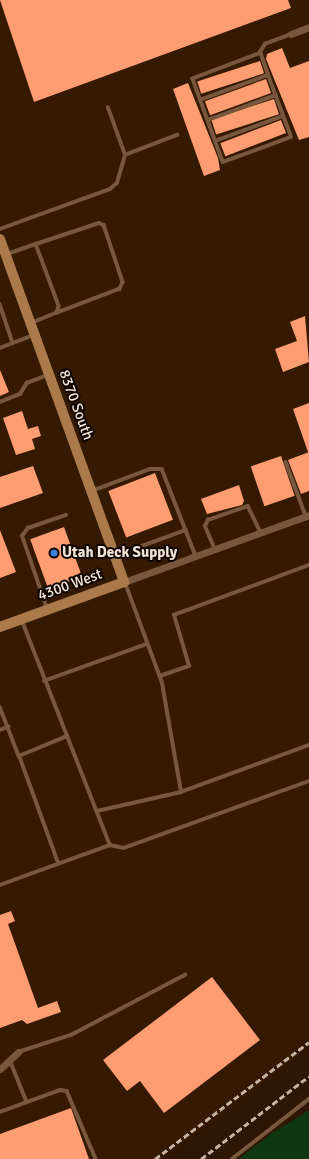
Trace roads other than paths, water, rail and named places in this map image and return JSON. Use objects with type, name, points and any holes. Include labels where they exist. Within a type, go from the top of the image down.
[{"type":"street","points":[[291,34],[309,27]]},
{"type":"street","name":"8370 South","points":[[1,243],[124,582]]},
{"type":"street","name":"4300 West","points":[[0,627],[307,516]]},
{"type":"street","points":[[0,1069],[18,1052]]},
{"type":"lane","points":[[261,53],[193,79],[223,162],[291,137],[261,53],[265,44],[291,34]]},
{"type":"lane","points":[[200,100],[268,75]]},
{"type":"lane","points":[[208,120],[276,95]]},
{"type":"lane","points":[[0,229],[110,189],[117,183],[125,155],[108,108]]},
{"type":"lane","points":[[215,141],[283,116]]},
{"type":"lane","points":[[125,155],[177,136]]},
{"type":"lane","points":[[6,255],[99,223],[104,225],[123,282],[120,289],[31,324]]},
{"type":"lane","points":[[36,244],[59,306],[57,313]]},
{"type":"lane","points":[[0,304],[13,343]]},
{"type":"lane","points":[[0,348],[35,335]]},
{"type":"lane","points":[[0,402],[20,394],[27,383],[49,374]]},
{"type":"lane","points":[[286,462],[307,516]]},
{"type":"lane","points":[[91,491],[150,469],[162,469],[196,556]]},
{"type":"lane","points":[[215,550],[205,526],[208,520],[248,506],[261,533]]},
{"type":"lane","points":[[47,610],[22,536],[28,528],[66,514]]},
{"type":"lane","points":[[134,549],[186,530]]},
{"type":"lane","points":[[160,676],[189,666],[174,615],[309,565]]},
{"type":"lane","points":[[124,582],[160,676],[168,706],[181,792]]},
{"type":"lane","points":[[22,619],[44,681],[110,845]]},
{"type":"lane","points":[[44,681],[147,644]]},
{"type":"lane","points":[[0,707],[58,863]]},
{"type":"lane","points":[[0,730],[8,727]]},
{"type":"lane","points":[[18,756],[67,736]]},
{"type":"lane","points":[[97,811],[181,792],[309,745]]},
{"type":"lane","points":[[0,884],[110,845],[124,848],[309,781]]},
{"type":"lane","points":[[18,1052],[71,1035],[185,975]]},
{"type":"lane","points":[[10,1060],[27,1102]]},
{"type":"lane","points":[[0,1112],[60,1090],[67,1091],[96,1159]]},
{"type":"lane","points":[[232,1159],[309,1098]]},
{"type":"railway","points":[[155,1159],[309,1042]]},
{"type":"railway","points":[[201,1159],[309,1076]]},
{"type":"place","name":"Utah Deck Supply","points":[[54,553]]}]
